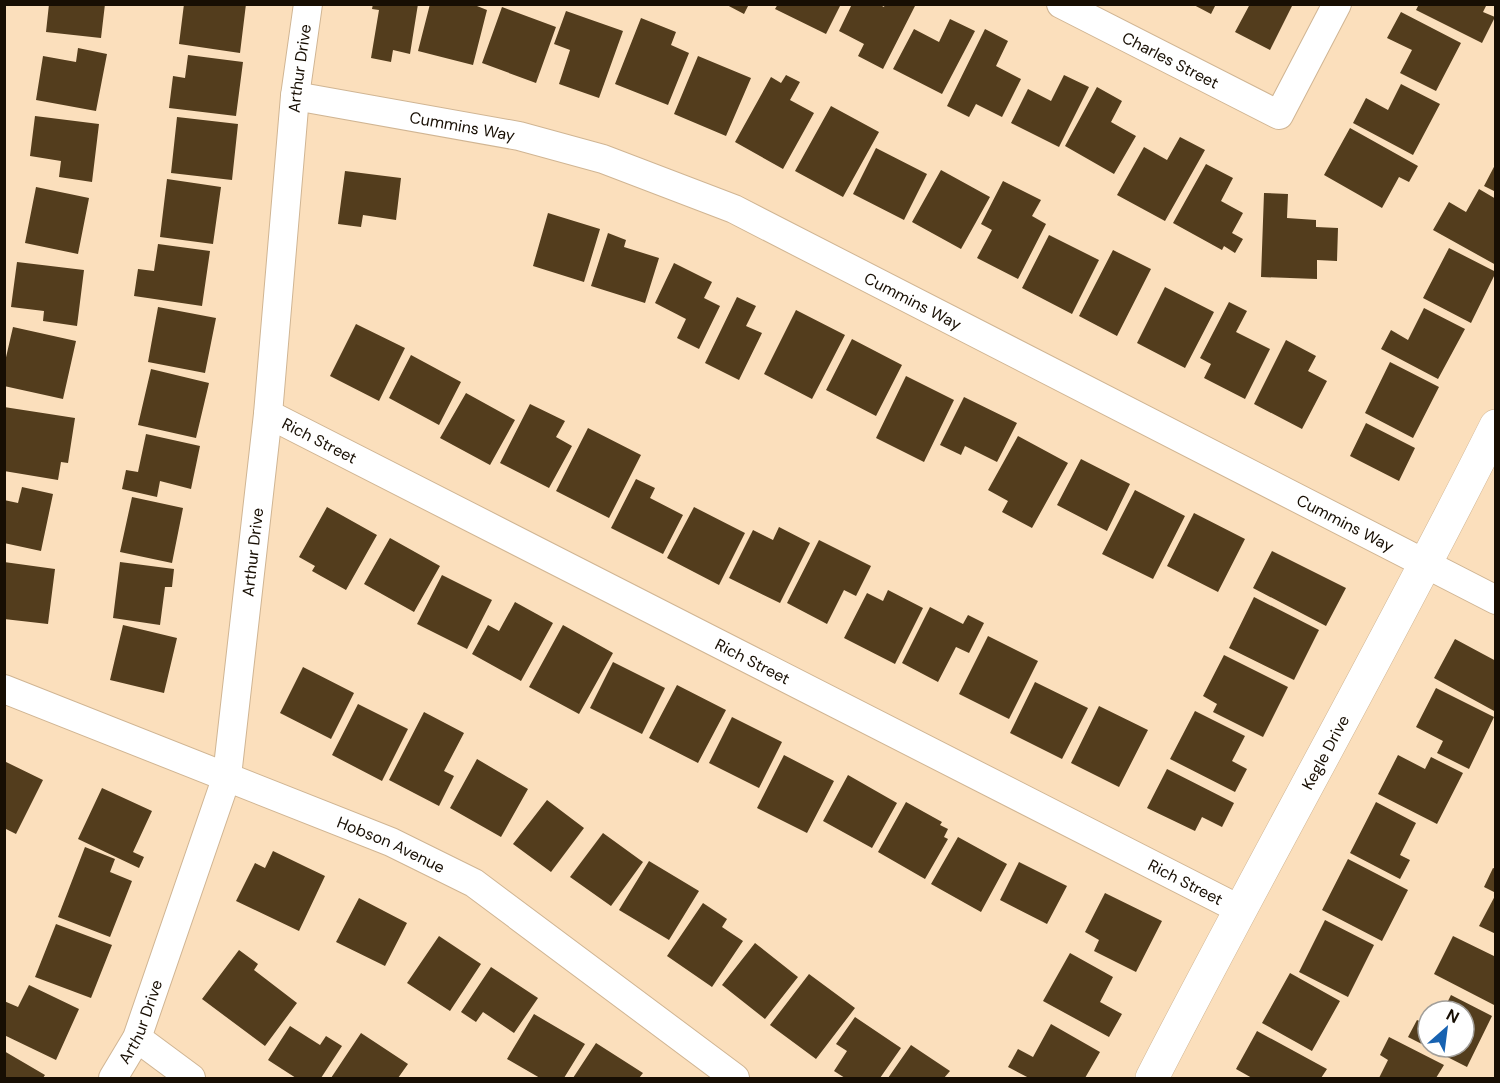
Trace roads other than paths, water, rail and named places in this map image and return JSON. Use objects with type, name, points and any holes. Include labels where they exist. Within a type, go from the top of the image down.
[{"type":"street","name":"Arthur Drive","points":[[113,1078],[137,1038],[227,776],[268,414],[295,96],[308,4]]},
{"type":"street","name":"Charles Street","points":[[1060,4],[1279,115],[1337,4]]},
{"type":"street","name":"Cummins Way","points":[[295,96],[519,136],[603,159],[734,209],[1496,600]]},
{"type":"street","name":"Rich Street","points":[[268,414],[1239,909]]},
{"type":"street","name":"Kegle Drive","points":[[1152,1078],[1239,909],[1427,565],[1496,426]]},
{"type":"street","name":"Hobson Avenue","points":[[4,689],[391,843],[474,883],[735,1078]]},
{"type":"street","points":[[137,1038],[191,1078]]}]
